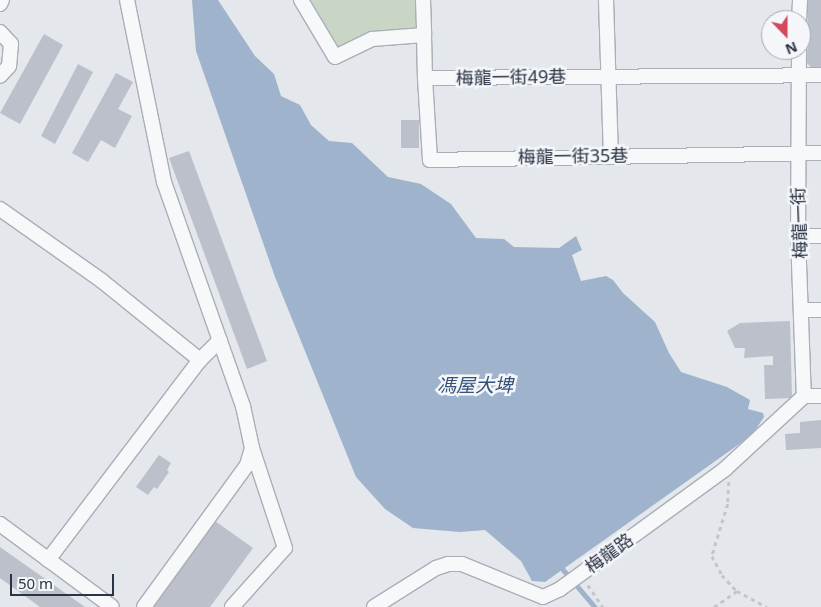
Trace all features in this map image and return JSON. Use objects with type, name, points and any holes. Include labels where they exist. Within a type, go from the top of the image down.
[{"type":"street","points":[[0,4],[2,0]]},
{"type":"street","points":[[127,0],[164,182],[243,406],[252,448],[286,548],[232,607]]},
{"type":"street","points":[[301,0],[335,56],[372,39],[424,35]]},
{"type":"street","points":[[423,0],[425,78]]},
{"type":"street","points":[[606,0],[611,155]]},
{"type":"street","points":[[0,32],[11,44],[9,66],[0,76]]},
{"type":"street","name":"梅龍一街","points":[[799,60],[798,236],[803,310],[804,396]]},
{"type":"street","name":"梅龍一街49巷","points":[[425,78],[608,75],[821,76]]},
{"type":"street","name":"梅龍一街35巷","points":[[425,78],[430,160],[611,155],[821,153]]},
{"type":"street","points":[[0,209],[102,281],[200,360]]},
{"type":"street","points":[[798,236],[821,236]]},
{"type":"street","points":[[803,310],[821,310]]},
{"type":"street","points":[[48,560],[200,360],[220,340]]},
{"type":"street","points":[[804,396],[821,396]]},
{"type":"street","name":"梅龍路","points":[[374,607],[436,568],[448,564],[462,564],[546,602],[580,574],[725,468],[804,396]]},
{"type":"street","points":[[144,607],[247,465],[252,448]]},
{"type":"street","points":[[0,524],[112,607]]},
{"type":"path","points":[[725,468],[730,483],[728,504],[712,556],[722,575],[737,591],[766,607]]},
{"type":"path","points":[[580,574],[603,607]]},
{"type":"path","points":[[714,607],[737,591]]},
{"type":"path","points":[[754,602],[755,607]]},
{"type":"green space","points":[[311,0],[416,0],[417,30],[339,48]]},
{"type":"water","name":"馮屋大埤","points":[[192,0],[218,0],[255,56],[274,74],[281,96],[300,105],[311,125],[329,141],[352,143],[388,177],[421,184],[451,204],[476,238],[504,239],[514,247],[559,248],[576,236],[582,250],[572,255],[581,281],[606,276],[613,280],[623,293],[655,322],[669,353],[681,372],[727,387],[750,400],[748,409],[763,413],[764,417],[752,435],[545,582],[532,581],[521,561],[485,530],[460,532],[413,528],[385,509],[356,477],[275,277],[196,51]]},
{"type":"building","points":[[808,0],[821,0],[821,70],[814,70],[807,63],[807,60],[811,60],[811,10],[808,10]]},
{"type":"building","points":[[44,34],[63,45],[20,124],[0,113]]},
{"type":"building","points":[[78,64],[93,72],[55,144],[41,136]]},
{"type":"building","points":[[116,73],[133,82],[118,109],[132,116],[115,148],[101,140],[88,162],[72,153]]},
{"type":"building","points":[[401,120],[419,120],[419,148],[401,148]]},
{"type":"building","points":[[189,151],[267,361],[247,369],[169,158]]},
{"type":"building","points":[[790,321],[792,398],[765,399],[764,365],[773,365],[773,356],[744,358],[745,348],[735,348],[727,331],[740,323]]},
{"type":"building","points":[[821,420],[821,448],[786,450],[785,434],[800,433],[800,422]]},
{"type":"building","points":[[159,455],[171,463],[167,470],[169,472],[157,489],[154,487],[148,495],[136,487]]},
{"type":"building","points":[[215,521],[253,548],[210,607],[153,607]]},
{"type":"building","points":[[0,547],[85,607],[40,607],[0,578]]},
{"type":"waterway","points":[[561,567],[595,607]]}]
